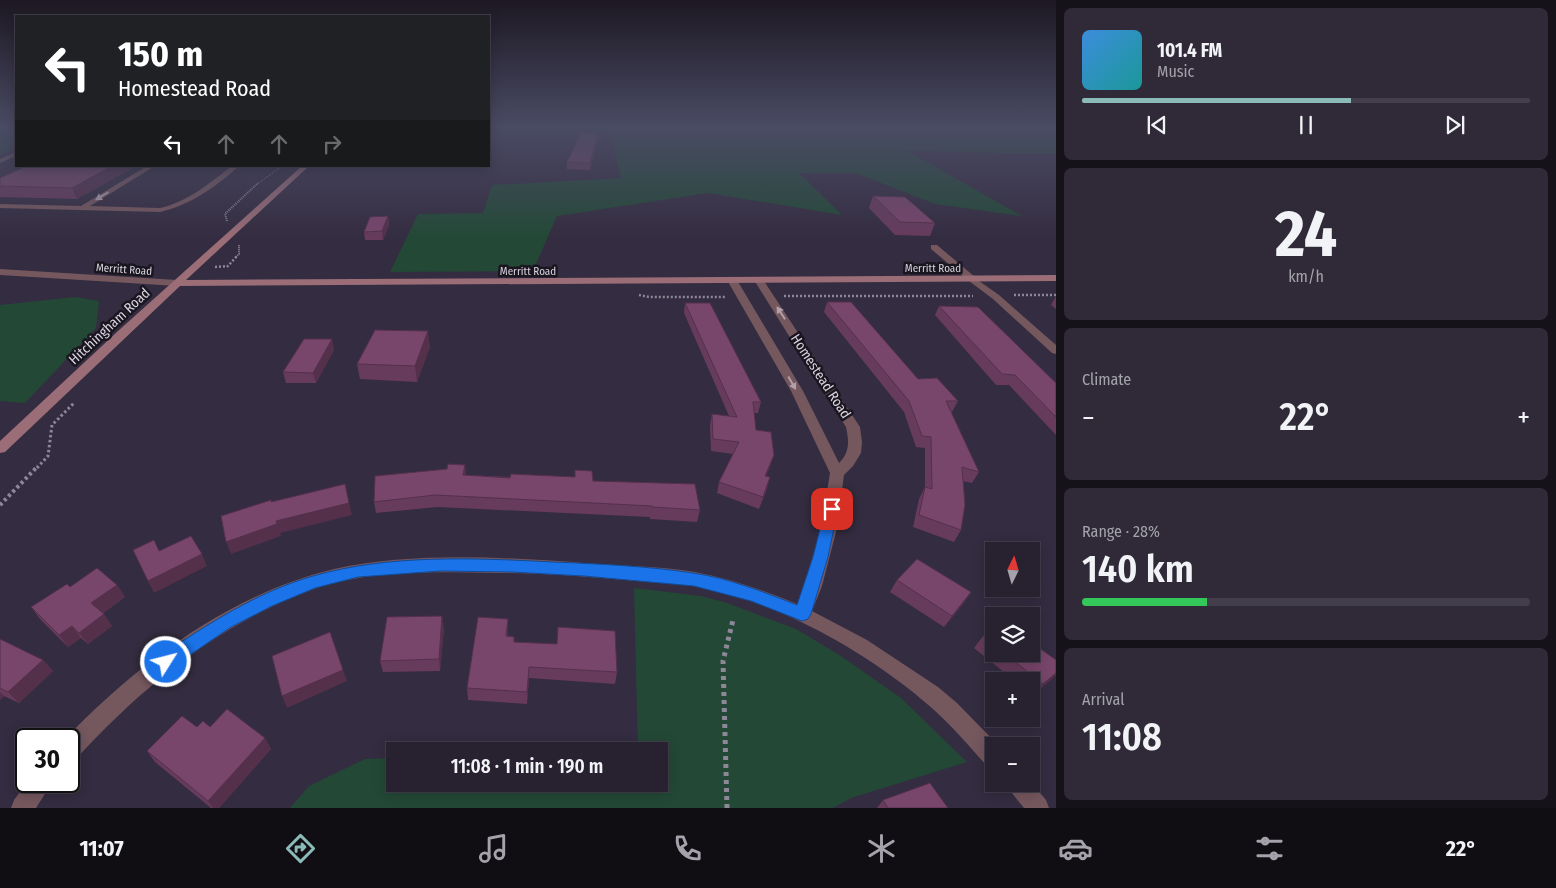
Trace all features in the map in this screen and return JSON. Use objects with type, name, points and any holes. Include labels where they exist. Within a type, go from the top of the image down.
[{"type":"street","name":"Hitchingham Road","points":[[0,449],[177,283],[305,167]]},
{"type":"street","name":"Merritt Road","points":[[0,272],[177,283],[1056,278]]},
{"type":"street","points":[[972,279],[996,297],[1056,352]]},
{"type":"street","name":"Homestead Road","points":[[732,280],[801,399],[837,473],[851,460],[857,444],[853,427],[759,280]]},
{"type":"street","points":[[802,614],[813,586],[829,528],[837,473]]},
{"type":"street","points":[[80,738],[129,691],[179,652],[225,622],[266,601],[312,583],[358,571],[441,565],[512,566],[694,579],[753,595],[802,614],[876,654],[942,702],[985,747]]},
{"type":"street","points":[[1025,792],[1038,808]]},
{"type":"street","points":[[22,808],[33,793]]},
{"type":"lane","points":[[82,208],[150,167]]},
{"type":"lane","points":[[0,206],[82,208],[155,206],[174,208],[184,204],[235,167]]},
{"type":"lane","points":[[102,208],[121,202]]},
{"type":"lane","points":[[934,247],[972,279]]},
{"type":"path","points":[[631,292],[649,297],[730,297]]},
{"type":"path","points":[[1007,296],[1056,295]]},
{"type":"path","points":[[779,296],[974,296]]},
{"type":"path","points":[[0,504],[48,456],[52,425],[79,398]]},
{"type":"path","points":[[727,808],[723,661],[733,620]]},
{"type":"green space","points":[[618,165],[932,165],[1022,216],[935,204],[856,173],[799,173],[842,215],[708,193],[557,216],[533,271],[390,272],[418,214],[483,213],[492,185],[621,178]]},
{"type":"green space","points":[[75,297],[99,301],[96,328],[25,403],[0,401],[0,305]]},
{"type":"green space","points":[[634,588],[701,596],[727,603],[796,629],[841,656],[901,698],[967,762],[851,798],[833,808],[290,808],[309,786],[365,759],[386,758],[386,792],[668,792],[668,742],[638,742]]},
{"type":"building","points":[[25,167],[110,167],[72,188],[0,186],[0,178]]},
{"type":"building","points":[[873,196],[905,197],[935,223],[900,222]]},
{"type":"building","points":[[388,216],[382,231],[364,232],[370,217]]},
{"type":"building","points":[[827,302],[851,302],[918,379],[937,378],[958,401],[946,401],[979,472],[962,467],[965,505],[961,530],[919,515],[925,487],[932,489],[931,437],[922,436],[909,401]]},
{"type":"building","points":[[685,303],[710,303],[761,402],[753,402],[756,430],[771,432],[774,455],[765,476],[770,477],[763,497],[719,482],[739,442],[713,439],[712,414],[737,417]]},
{"type":"building","points":[[939,306],[978,307],[1056,383],[1056,417],[1015,375],[1002,374]]},
{"type":"building","points":[[375,330],[428,331],[415,366],[357,364]]},
{"type":"building","points":[[304,339],[332,339],[313,373],[283,372]]},
{"type":"building","points":[[448,464],[465,465],[463,475],[510,478],[511,474],[575,477],[575,470],[592,471],[593,481],[695,484],[700,510],[435,495],[374,502],[375,476],[447,469]]},
{"type":"building","points":[[345,484],[349,503],[276,521],[277,524],[226,542],[221,516],[271,500],[271,502]]},
{"type":"building","points":[[191,536],[202,554],[148,581],[133,550],[154,540],[159,551]]},
{"type":"building","points":[[917,559],[971,592],[952,616],[897,580]]},
{"type":"building","points":[[97,568],[117,585],[91,603],[104,614],[79,633],[72,626],[59,635],[31,607],[67,584],[70,587]]},
{"type":"building","points":[[442,616],[439,659],[380,661],[387,617]]},
{"type":"building","points":[[478,617],[508,619],[506,636],[514,637],[514,642],[557,644],[558,627],[615,631],[617,672],[529,667],[527,692],[467,688]]},
{"type":"building","points":[[330,632],[343,670],[282,696],[272,656]]},
{"type":"building","points":[[0,639],[43,660],[8,692],[0,688]]},
{"type":"building","points":[[1040,648],[1056,660],[1056,673],[1043,684],[1040,682],[1040,672],[1028,672],[1015,662],[1040,662]]},
{"type":"building","points":[[227,709],[265,738],[208,801],[147,751],[182,716],[197,727],[203,721],[210,727]]},
{"type":"building","points":[[930,783],[948,808],[888,808],[883,800]]},
{"type":"route","points":[[166,662],[225,622],[266,601],[312,583],[358,571],[441,565],[512,566],[694,579],[753,595],[802,614],[813,586],[829,528],[832,509]]}]
